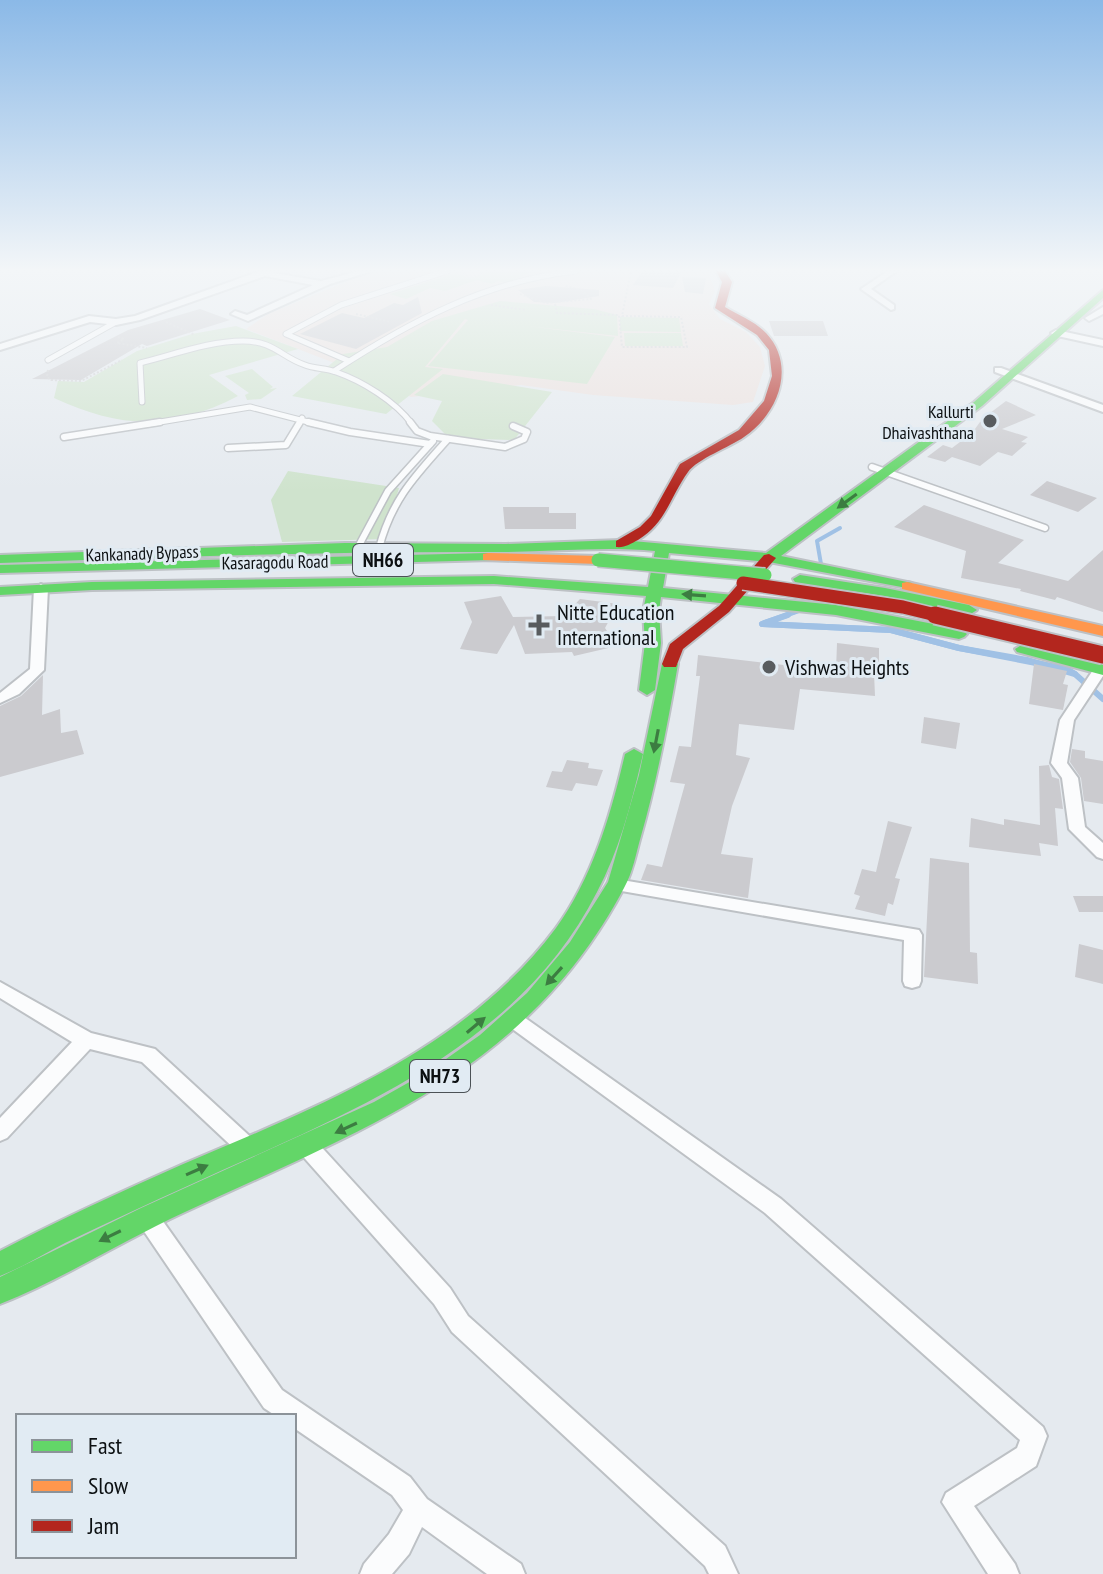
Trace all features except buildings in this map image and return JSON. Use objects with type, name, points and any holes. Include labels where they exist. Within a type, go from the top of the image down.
[{"type":"main road","points":[[621,544],[646,533],[665,506],[677,474],[685,465],[712,447],[742,434],[777,392],[778,368],[770,344]]},
{"type":"main road","points":[[769,558],[1041,344]]},
{"type":"main road","points":[[663,548],[665,506]]},
{"type":"main road","name":"Kankanady Bypass","points":[[0,559],[358,547],[621,544],[769,558],[1016,609],[1103,631]]},
{"type":"main road","name":"NH73","points":[[0,1264],[367,1095],[452,1045],[496,1009],[549,950],[595,880],[619,813],[652,662],[651,611],[663,548]]},
{"type":"main road","name":"Kasaragodu Road","points":[[0,569],[495,557],[593,564]]},
{"type":"main road","name":"NH73","points":[[0,1291],[147,1217],[380,1113],[468,1059],[514,1020],[569,959],[616,885],[648,782],[670,664],[676,647],[735,598],[769,558]]},
{"type":"main road","name":"Kasaragodu Road","points":[[0,580],[593,564]]},
{"type":"main road","name":"NH66","points":[[593,564],[724,570],[885,592],[1103,642]]},
{"type":"main road","name":"NH66","points":[[593,564],[868,601],[973,622],[1102,665]]},
{"type":"main road","points":[[0,591],[494,580],[735,598],[836,610],[1102,665]]},
{"type":"street","points":[[1005,373],[1103,409]]},
{"type":"street","points":[[0,699],[37,670],[41,588]]},
{"type":"street","points":[[1102,665],[1067,720],[1059,763],[1070,778],[1077,829],[1103,853]]},
{"type":"street","points":[[616,885],[815,916],[913,935],[912,981]]},
{"type":"street","points":[[0,989],[86,1040],[148,1055],[248,1148]]},
{"type":"street","points":[[514,1020],[773,1206],[1034,1436],[1027,1457],[955,1502],[1005,1574]]},
{"type":"street","points":[[0,1132],[86,1040]]},
{"type":"street","points":[[307,1146],[442,1296],[460,1324],[715,1556],[724,1574]]},
{"type":"street","points":[[147,1217],[273,1399],[295,1414]]},
{"type":"street","points":[[296,1415],[401,1486],[418,1508],[511,1574]]},
{"type":"street","points":[[374,1574],[399,1544],[418,1508]]},
{"type":"lane","points":[[48,360],[76,344]]},
{"type":"lane","points":[[142,402],[140,363],[214,344]]},
{"type":"lane","points":[[266,344],[280,349],[304,365],[334,371],[361,383],[404,413],[417,431],[505,447],[517,444],[527,432],[513,426]]},
{"type":"lane","points":[[310,344],[349,361]]},
{"type":"lane","points":[[334,371],[378,344]]},
{"type":"lane","points":[[64,437],[250,407],[350,432],[430,444]]},
{"type":"lane","points":[[228,448],[286,445],[302,418]]},
{"type":"lane","points":[[358,547],[388,491],[437,437]]},
{"type":"lane","points":[[379,548],[387,518],[404,488],[448,439]]},
{"type":"lane","points":[[880,470],[1045,528]]},
{"type":"path","points":[[126,344],[148,348]]},
{"type":"path","points":[[622,344],[622,347],[687,347],[686,344]]},
{"type":"path","points":[[47,370],[47,377],[51,380],[81,381],[122,360]]},
{"type":"shaded area","points":[[286,344],[758,344],[765,366],[753,402],[733,405],[593,395],[521,385],[411,397]]},
{"type":"green space","points":[[158,344],[286,344],[298,349],[209,375],[238,396],[190,415],[168,420],[146,422],[102,416],[54,398],[58,381],[84,382],[137,351]]},
{"type":"green space","points":[[444,344],[425,367],[443,369],[386,414],[292,396],[343,354],[387,347]]},
{"type":"green space","points":[[447,344],[611,344],[587,384],[428,366]]},
{"type":"green space","points":[[625,344],[683,346],[625,346]]},
{"type":"green space","points":[[252,369],[273,387],[270,389],[277,388],[261,399],[247,400],[245,395],[249,393],[225,376]]},
{"type":"green space","points":[[443,374],[552,392],[514,440],[449,438],[432,421],[442,401],[414,395]]},
{"type":"green space","points":[[288,471],[399,488],[384,539],[282,542],[271,500]]},
{"type":"waterway","points":[[821,564],[817,541],[840,528]]},
{"type":"waterway","points":[[806,608],[782,617],[807,608]]},
{"type":"waterway","points":[[762,624],[787,615]]},
{"type":"waterway","points":[[762,624],[788,615]]},
{"type":"waterway","points":[[762,624],[891,630],[959,648]]},
{"type":"waterway","points":[[959,648],[1040,664]]},
{"type":"waterway","points":[[959,648],[1040,664]]},
{"type":"waterway","points":[[1040,664],[1067,669],[1075,674]]},
{"type":"waterway","points":[[1040,664],[1075,674]]},
{"type":"waterway","points":[[1075,674],[1103,699]]},
{"type":"traffic: fast","points":[[769,558],[978,404],[1045,344]]},
{"type":"traffic: fast","points":[[0,559],[345,547],[506,548],[621,544],[769,558],[907,586]]},
{"type":"traffic: fast","points":[[647,690],[653,643],[651,611],[663,548]]},
{"type":"traffic: fast","points":[[0,569],[488,557]]},
{"type":"traffic: fast","points":[[598,560],[765,575]]},
{"type":"traffic: fast","points":[[800,579],[885,592],[969,610]]},
{"type":"traffic: fast","points":[[0,591],[92,586],[494,580],[735,598],[836,610],[959,634]]},
{"type":"traffic: fast","points":[[1023,649],[1103,670]]},
{"type":"traffic: fast","points":[[0,1291],[150,1216],[325,1138],[382,1109],[437,1078],[488,1041],[535,998],[577,948],[615,887],[648,775],[670,664]]},
{"type":"traffic: fast","points":[[0,1264],[106,1211],[358,1096],[449,1043],[491,1011],[529,974],[563,933],[588,891],[608,847],[634,754]]},
{"type":"traffic: slow","points":[[488,557],[598,560]]},
{"type":"traffic: slow","points":[[907,586],[1103,631]]},
{"type":"traffic: jam","points":[[621,544],[645,530],[657,518],[684,467],[743,433],[770,402],[778,376],[774,350],[770,344]]},
{"type":"traffic: jam","points":[[670,664],[676,647],[724,609],[769,558]]},
{"type":"traffic: jam","points":[[743,583],[903,607],[1103,655]]},
{"type":"place","name":"Kallurti Dhaivashthana","points":[[990,421]]},
{"type":"place","name":"Nitte Education International","points":[[539,625]]},
{"type":"place","name":"Vishwas Heights","points":[[769,667]]}]
